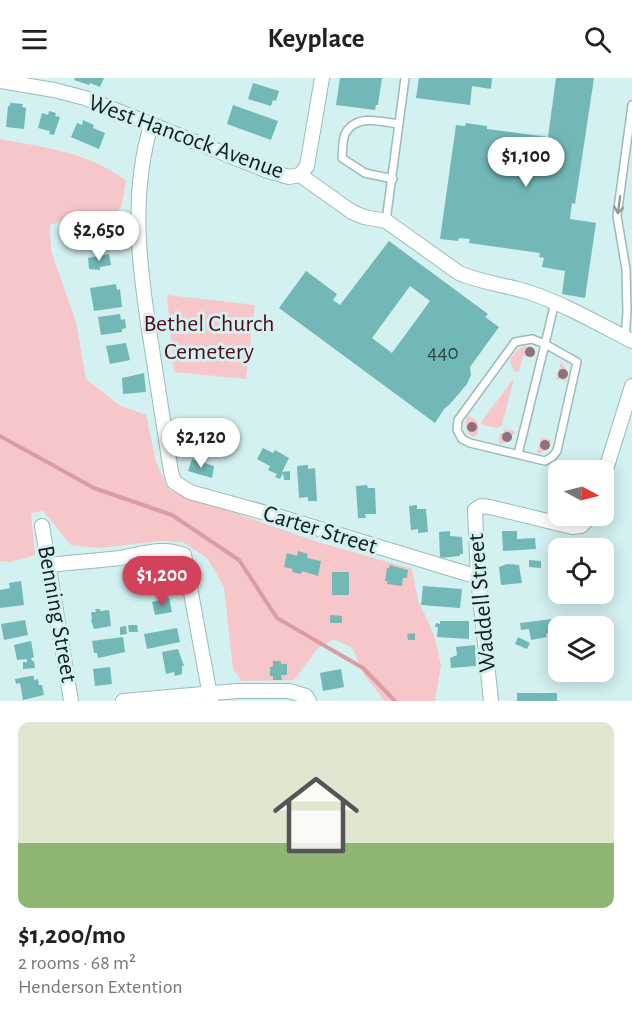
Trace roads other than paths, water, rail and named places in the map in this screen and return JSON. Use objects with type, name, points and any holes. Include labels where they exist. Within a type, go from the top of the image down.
[{"type":"street","points":[[322,78],[307,166],[300,175],[352,212],[364,217],[386,220],[459,273],[472,279],[528,292],[555,302],[628,339]]},
{"type":"street","name":"West Hancock Avenue","points":[[0,81],[85,98],[268,171],[290,177],[300,175]]},
{"type":"street","name":"Carter Street","points":[[151,125],[142,165],[138,255],[174,482],[190,492],[478,577]]},
{"type":"street","points":[[609,460],[632,386]]},
{"type":"street","name":"Waddell Street","points":[[491,701],[478,577],[475,510],[478,507],[490,507],[548,521]]},
{"type":"street","name":"Benning Street","points":[[42,526],[71,701]]},
{"type":"street","points":[[49,565],[174,550],[184,555],[211,698]]},
{"type":"street","points":[[123,701],[211,698],[237,691],[289,691],[306,696],[309,701]]},
{"type":"lane","points":[[386,220],[405,78]]},
{"type":"lane","points":[[628,339],[626,269],[617,216],[632,105]]},
{"type":"lane","points":[[393,179],[365,173],[342,158],[344,135],[353,125],[363,120],[398,124]]},
{"type":"lane","points":[[518,454],[555,302]]},
{"type":"lane","points":[[532,339],[545,344],[577,362],[557,451],[552,457],[545,461],[470,443],[462,439],[457,430],[458,420],[515,342],[532,339]]},
{"type":"waterway","points":[[0,436],[94,488],[172,515],[239,560],[277,618],[363,668],[395,701]]},
{"type":"park label","name":"Bethel Church Cemetery","points":[[209,338]]}]
